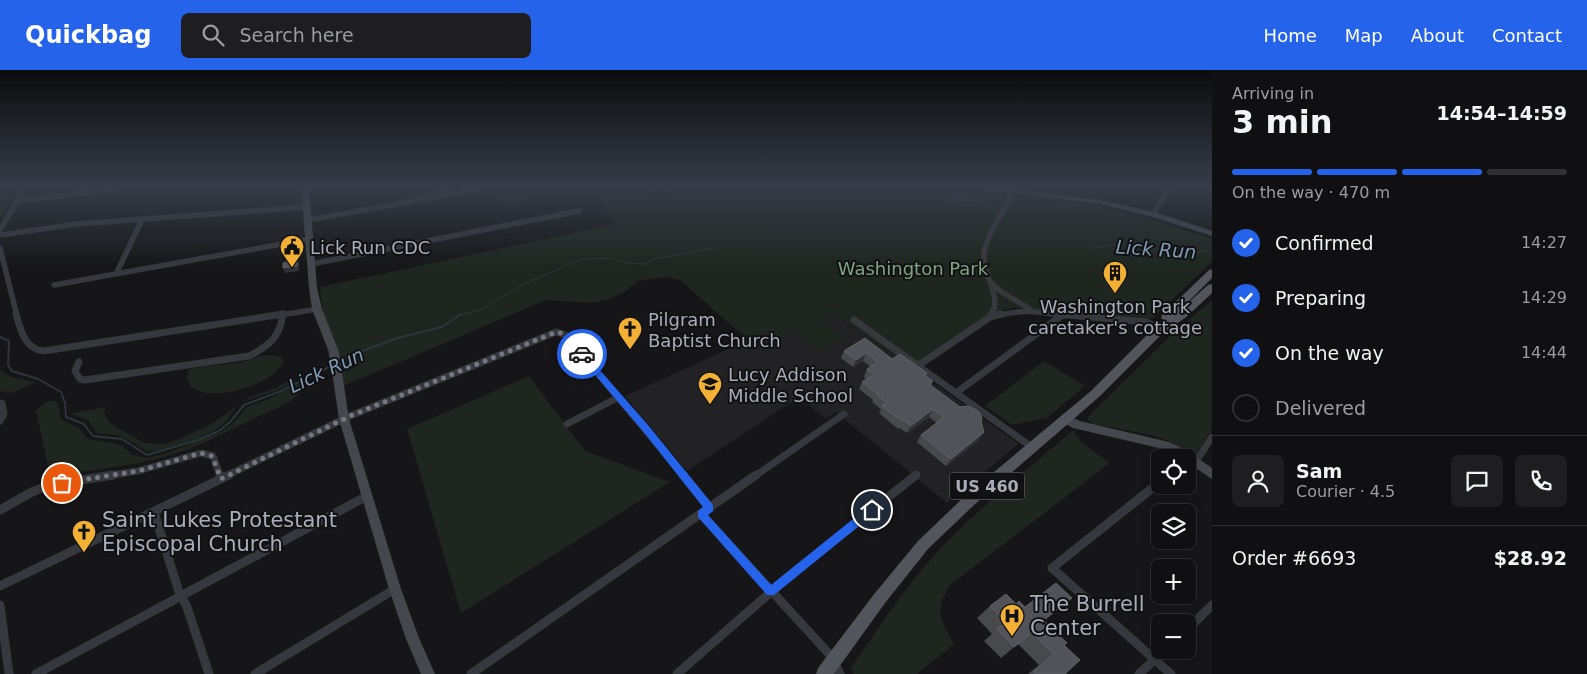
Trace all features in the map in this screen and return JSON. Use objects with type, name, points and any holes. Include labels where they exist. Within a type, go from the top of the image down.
[{"type":"main road","points":[[307,213],[313,288],[334,352],[344,419],[395,589],[428,674]]},
{"type":"main road","points":[[1147,213],[1212,234]]},
{"type":"main road","name":"US 460","points":[[1160,329],[1166,317],[1212,272]]},
{"type":"main road","name":"US 460","points":[[824,674],[837,668],[880,598],[924,545],[951,517],[1095,394],[1160,329],[1172,322],[1212,287]]},
{"type":"main road","points":[[1066,419],[1077,425],[1165,445],[1172,449]]},
{"type":"main road","points":[[1196,464],[1212,474]]},
{"type":"street","points":[[0,230],[10,213]]},
{"type":"street","points":[[0,235],[78,224],[228,213]]},
{"type":"street","points":[[308,220],[346,213]]},
{"type":"street","points":[[311,264],[567,213]]},
{"type":"street","points":[[990,317],[994,311],[995,304],[993,284],[984,265],[984,254],[1003,213]]},
{"type":"street","points":[[116,274],[142,220]]},
{"type":"street","points":[[54,285],[310,239]]},
{"type":"street","points":[[0,248],[12,302],[28,345],[37,350],[68,348],[318,308]]},
{"type":"street","points":[[993,284],[1000,291],[1032,310]]},
{"type":"street","points":[[919,365],[990,317],[1015,311],[1032,310],[1061,316],[1147,322],[1160,329]]},
{"type":"street","points":[[79,362],[75,371],[80,379],[85,380],[240,358],[256,353],[276,338],[281,327],[283,314]]},
{"type":"street","points":[[957,392],[1061,316]]},
{"type":"street","points":[[854,320],[957,392],[1032,448]]},
{"type":"street","points":[[0,586],[344,419],[556,332],[565,334],[710,508]]},
{"type":"street","points":[[567,424],[619,397]]},
{"type":"street","points":[[0,421],[4,414],[2,403]]},
{"type":"street","points":[[471,674],[844,414]]},
{"type":"street","points":[[1196,459],[1199,458],[1212,436]]},
{"type":"street","points":[[0,510],[32,492],[50,485],[138,471],[201,453],[212,456],[221,479]]},
{"type":"street","points":[[677,674],[771,592],[916,475]]},
{"type":"street","points":[[1151,489],[1052,568],[1171,674]]},
{"type":"street","points":[[36,674],[367,496]]},
{"type":"street","points":[[154,512],[209,674]]},
{"type":"street","points":[[701,514],[837,668]]},
{"type":"street","points":[[255,674],[395,589]]},
{"type":"street","points":[[0,606],[9,674]]},
{"type":"street","points":[[1196,621],[1212,606]]},
{"type":"street","points":[[1140,674],[1155,660]]},
{"type":"shaded area","name":"Lucy Addison Middle School","points":[[820,304],[1019,444],[947,503],[836,412],[826,419],[799,397],[687,471],[625,396],[748,340]]},
{"type":"green space","name":"Washington Park","points":[[609,213],[1129,213],[1212,239],[1212,262],[1152,319],[1014,308],[999,311],[912,368],[838,316],[826,318],[795,333],[783,335],[771,342],[761,343],[751,338],[748,340],[680,280],[666,277],[638,281],[623,293],[607,300],[590,303],[546,300],[341,387],[328,355],[320,287],[616,224]]},
{"type":"green space","points":[[1212,300],[1212,429],[1197,453],[1196,449],[1183,449],[1166,440],[1147,434],[1093,424],[1088,420],[1088,417],[1168,338]]},
{"type":"green space","points":[[825,320],[847,338],[819,353],[797,334]]},
{"type":"green space","points":[[273,355],[281,357],[284,362],[270,377],[249,387],[226,393],[206,393],[191,387],[187,379],[189,369],[243,362],[260,356]]},
{"type":"green space","points":[[1044,361],[1085,386],[1047,418],[1012,425],[985,406]]},
{"type":"green space","points":[[0,370],[11,377],[36,382],[12,393],[0,391]]},
{"type":"green space","points":[[529,376],[585,451],[670,482],[461,613],[407,429]]},
{"type":"green space","points":[[291,379],[295,380],[283,388],[242,403],[222,425],[210,433],[185,443],[148,452],[117,435],[96,433],[89,421],[70,414],[105,407],[104,414],[111,424],[144,443],[165,444],[213,423],[250,397],[278,387]]},
{"type":"green space","points":[[299,383],[306,385],[302,391],[284,405],[188,449],[136,463],[50,475],[36,410],[48,401],[55,401],[58,404],[61,419],[79,428],[88,439],[123,446],[131,454],[146,458],[164,454],[221,432],[233,423],[247,407],[269,399]]},
{"type":"green space","points":[[1073,430],[1081,442],[1110,463],[950,585],[942,602],[941,615],[945,628],[954,644],[917,674],[854,674],[850,669],[904,592],[941,548],[996,496]]},
{"type":"building","points":[[297,258],[297,266],[283,268],[283,263]]},
{"type":"building","name":"Lucy Addison Middle School","points":[[865,338],[892,359],[900,354],[927,373],[924,375],[933,381],[929,384],[960,407],[968,406],[978,411],[982,417],[981,422],[984,432],[951,459],[921,435],[944,417],[933,409],[911,426],[882,406],[887,403],[862,382],[874,374],[867,369],[878,362],[866,353],[856,360],[844,351]]},
{"type":"building","points":[[1056,583],[1072,598],[1044,620],[1067,643],[1064,645],[1080,660],[1065,674],[1035,674],[1033,672],[1054,654],[1032,633],[1014,647],[997,629],[1006,622],[990,606],[1006,594],[1016,604],[1019,601],[1025,607]]},
{"type":"waterway","name":"Lick Run","points":[[1091,248],[1122,244],[1152,250],[1171,247],[1194,252],[1212,251]]},
{"type":"waterway","name":"Lick Run","points":[[459,316],[480,310],[526,283],[582,259],[610,258],[628,263],[646,264],[654,259],[714,248]]},
{"type":"waterway","name":"Lick Run","points":[[340,362],[354,354],[398,338],[442,327],[459,316]]},
{"type":"waterway","name":"Lick Run","points":[[0,337],[9,341],[8,365],[12,371],[38,379],[61,392],[65,403],[66,417],[84,424],[93,436],[122,439],[147,455],[198,440],[219,431],[230,422],[244,405],[281,391],[333,365]]},
{"type":"way so far","points":[[62,483],[138,471],[201,453],[212,456],[221,479],[350,416],[556,332],[565,334],[582,354]]},
{"type":"place","name":"Lick Run CDC","points":[[292,268]]},
{"type":"place","name":"Washington Park caretaker's cottage","points":[[1115,294]]},
{"type":"place","name":"Pilgram Baptist Church","points":[[630,350]]},
{"type":"place","name":"Lucy Addison Middle School","points":[[710,405]]},
{"type":"place","name":"Saint Lukes Protestant Episcopal Church","points":[[84,553]]},
{"type":"place","name":"The Burrell Center","points":[[1012,637]]},
{"type":"route","points":[[582,354],[710,508],[701,514],[771,592],[872,510]]}]
